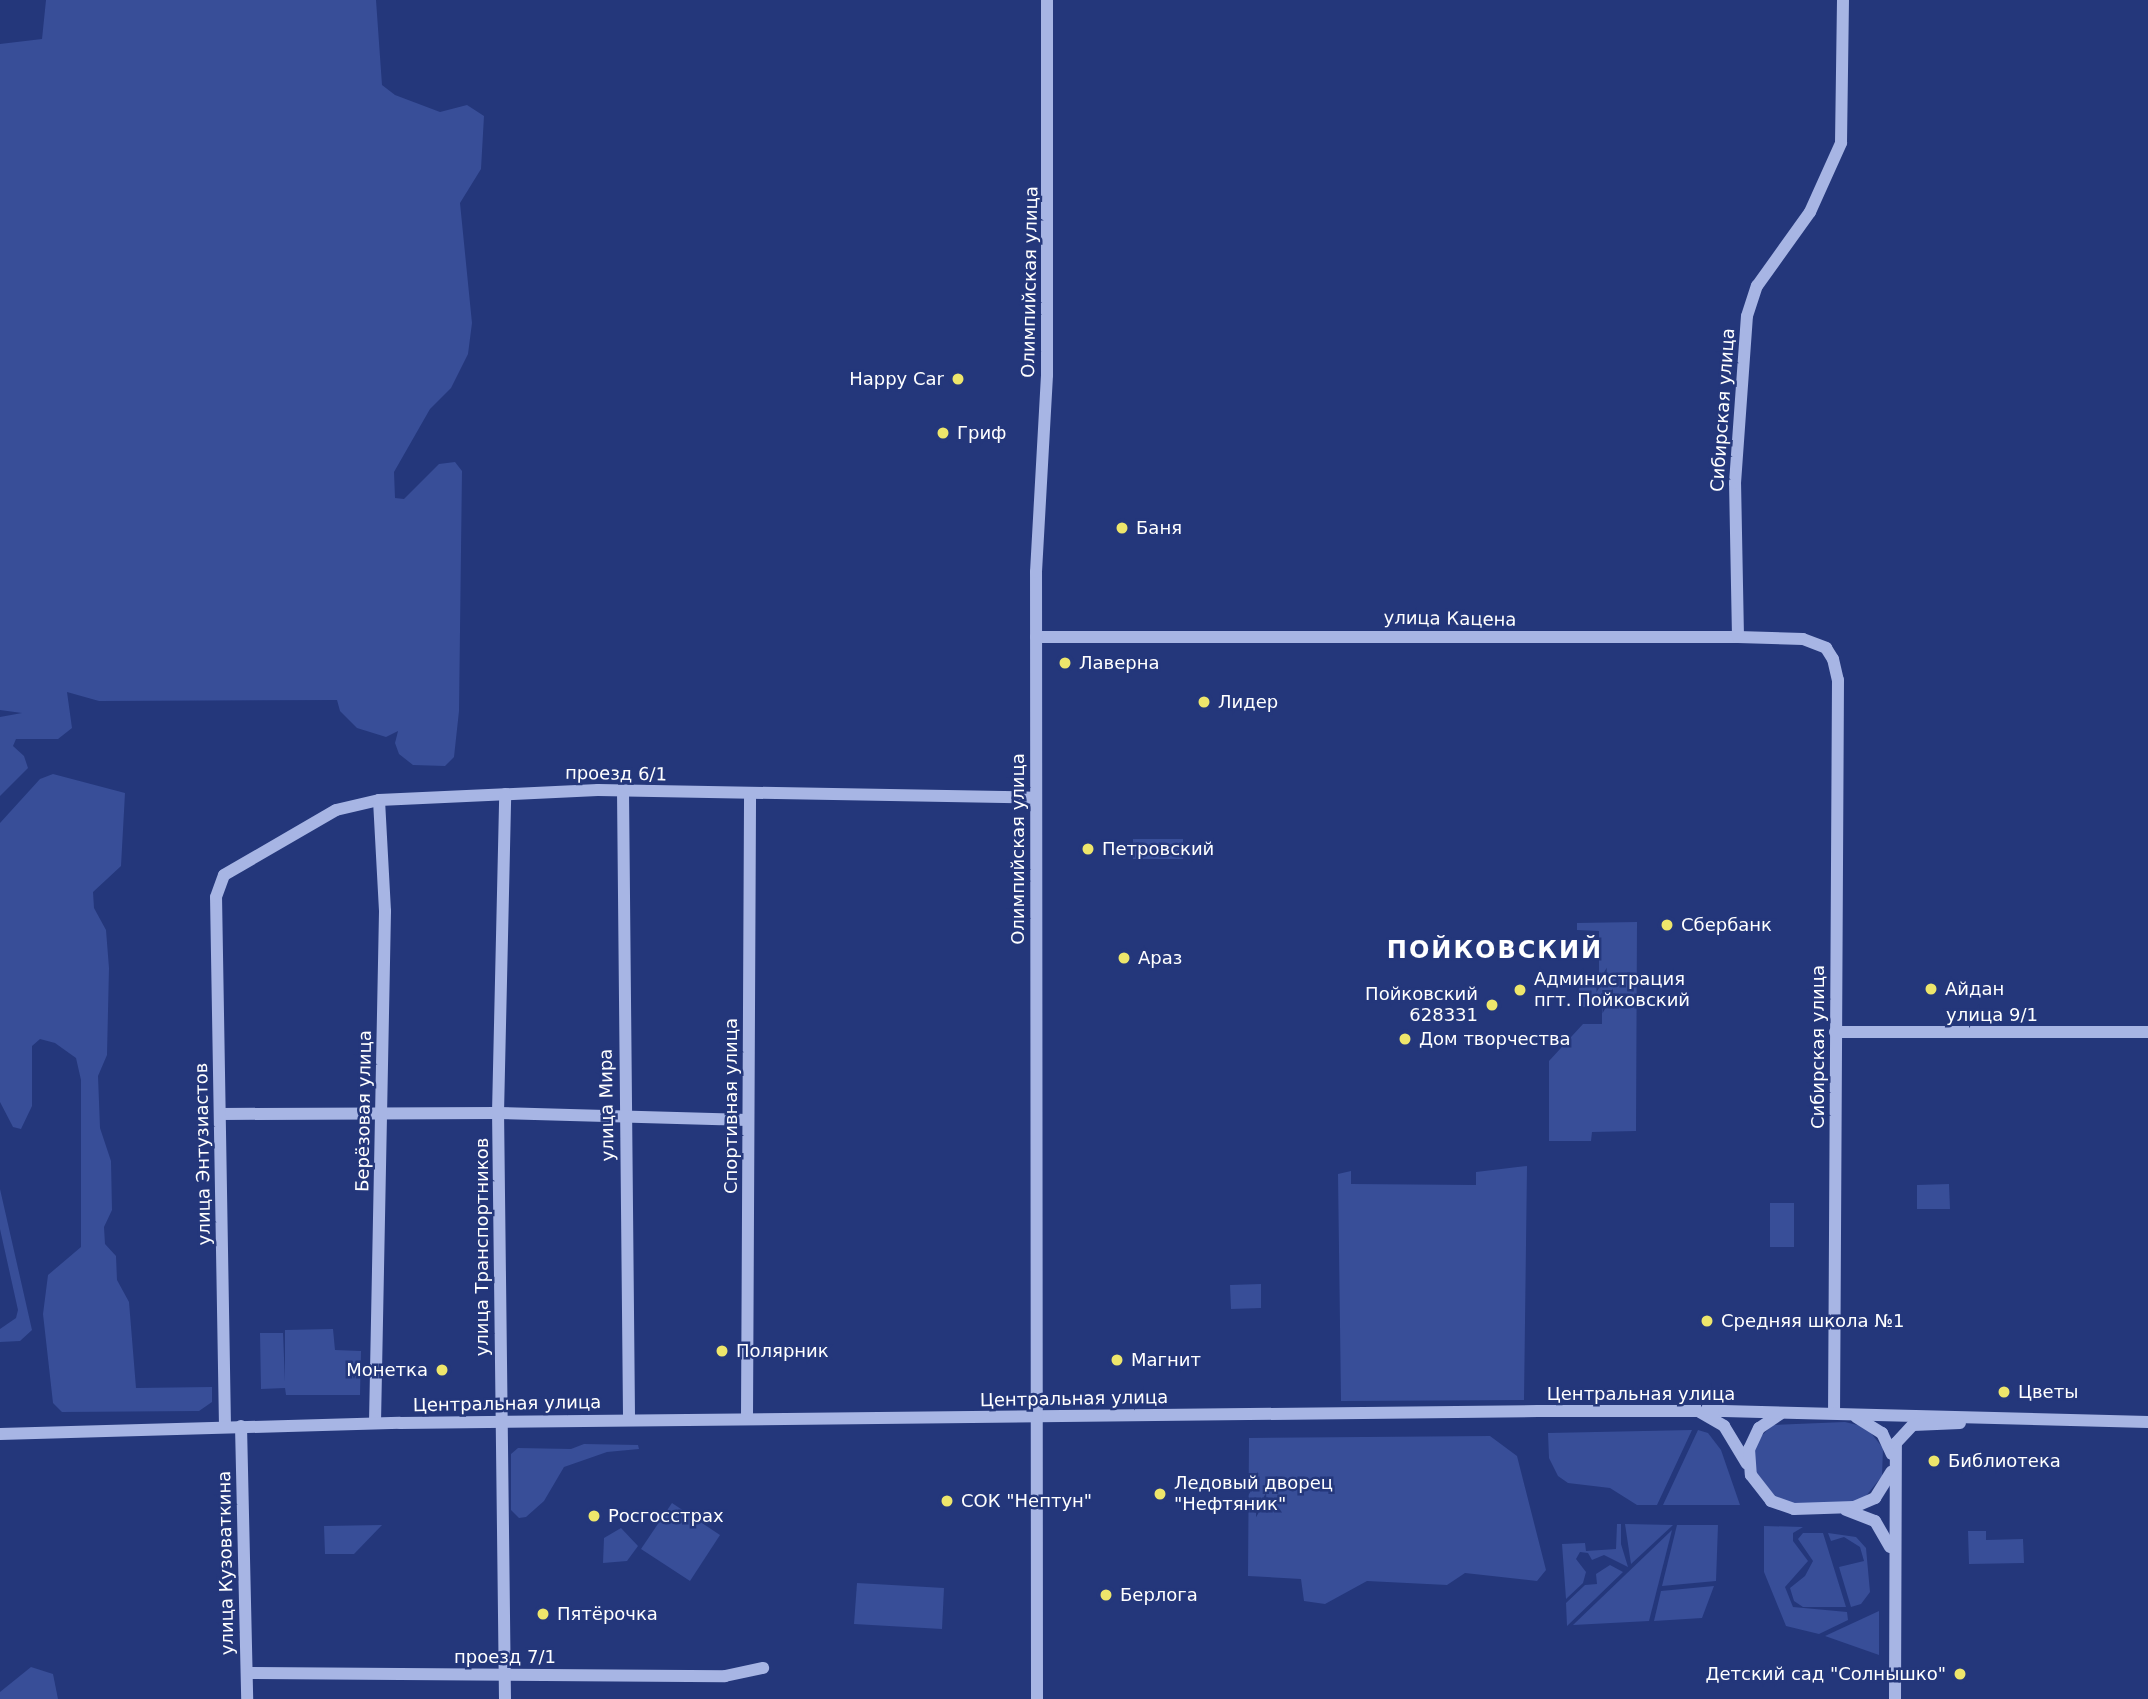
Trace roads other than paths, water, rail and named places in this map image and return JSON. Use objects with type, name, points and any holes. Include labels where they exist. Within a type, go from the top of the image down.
[{"type":"street","name":"Олимпийская улица","points":[[1037,1699],[1035,798],[1038,485],[1047,375],[1047,0]]},
{"type":"street","name":"Сибирская улица","points":[[1738,637],[1735,483],[1747,316],[1757,286],[1810,212],[1841,144],[1843,0]]},
{"type":"street","name":"улица Кацена","points":[[1036,637],[1738,637],[1813,641],[1829,652],[1838,680]]},
{"type":"street","name":"Сибирская улица","points":[[1838,680],[1835,1032],[1839,1413]]},
{"type":"street","name":"проезд 6/1","points":[[219,881],[336,810],[379,800],[623,791],[1035,798]]},
{"type":"street","name":"улица Мира","points":[[623,791],[629,1420]]},
{"type":"street","name":"улица Транспортников","points":[[505,794],[498,1113],[505,1699]]},
{"type":"street","name":"Спортивная улица","points":[[747,1418],[750,795]]},
{"type":"street","name":"Берёзовая улица","points":[[375,1423],[385,911],[379,800]]},
{"type":"street","name":"улица Энтузиастов","points":[[219,881],[225,1427]]},
{"type":"street","name":"улица 9/1","points":[[1835,1032],[2148,1032]]},
{"type":"street","points":[[220,1114],[498,1113],[748,1120]]},
{"type":"street","points":[[1697,1411],[1716,1420],[1732,1435],[1763,1494],[1782,1506],[1842,1509],[1861,1514],[1881,1527],[1894,1561]]},
{"type":"street","name":"Центральная улица","points":[[0,1434],[375,1423],[1697,1411],[2148,1422]]},
{"type":"street","points":[[1751,1475],[1749,1449],[1755,1433],[1774,1416],[1794,1412]]},
{"type":"street","points":[[1839,1413],[1877,1427],[1890,1446],[1893,1461],[1895,1699]]},
{"type":"street","points":[[1842,1509],[1875,1498],[1886,1486],[1896,1443],[1907,1427],[1996,1420]]},
{"type":"street","name":"улица Кузоваткина","points":[[241,1426],[247,1699]]},
{"type":"street","name":"проезд 7/1","points":[[247,1673],[724,1676],[763,1668]]},
{"type":"place","name":"Happy Car","points":[[958,379]]},
{"type":"place","name":"Гриф","points":[[943,433]]},
{"type":"place","name":"Баня","points":[[1122,528]]},
{"type":"place","name":"Лаверна","points":[[1065,663]]},
{"type":"place","name":"Лидер","points":[[1204,702]]},
{"type":"place","name":"Петровский","points":[[1088,849]]},
{"type":"place","name":"Сбербанк","points":[[1667,925]]},
{"type":"place","name":"Араз","points":[[1124,958]]},
{"type":"place","name":"Айдан","points":[[1931,989]]},
{"type":"place","name":"Администрация пгт. Пойковский","points":[[1520,990]]},
{"type":"place","name":"Пойковский 628331","points":[[1492,1005]]},
{"type":"place","name":"Дом творчества","points":[[1405,1039]]},
{"type":"place","name":"Средняя школа №1","points":[[1707,1321]]},
{"type":"place","name":"Полярник","points":[[722,1351]]},
{"type":"place","name":"Магнит","points":[[1117,1360]]},
{"type":"place","name":"Монетка","points":[[442,1370]]},
{"type":"place","name":"Цветы","points":[[2004,1392]]},
{"type":"place","name":"Библиотека","points":[[1934,1461]]},
{"type":"place","name":"Ледовый дворец \"Нефтяник\"","points":[[1160,1494]]},
{"type":"place","name":"СОК \"Нептун\"","points":[[947,1501]]},
{"type":"place","name":"Росгосстрах","points":[[594,1516]]},
{"type":"place","name":"Берлога","points":[[1106,1595]]},
{"type":"place","name":"Пятёрочка","points":[[543,1614]]},
{"type":"place","name":"Детский сад \"Солнышко\"","points":[[1960,1674]]},
{"type":"district","name":"ПОЙКОВСКИЙ","points":[[1495,951]]}]
